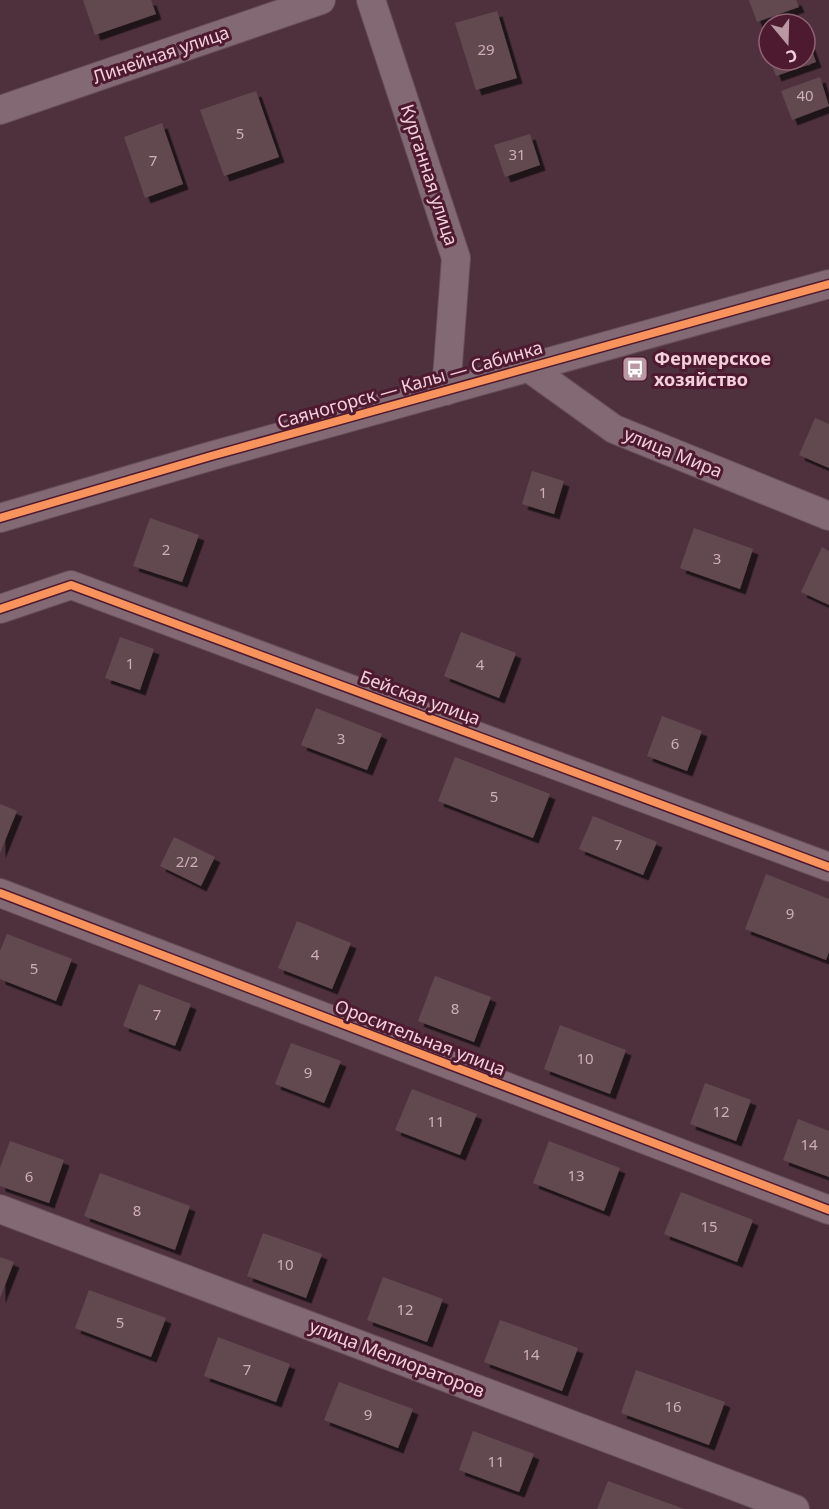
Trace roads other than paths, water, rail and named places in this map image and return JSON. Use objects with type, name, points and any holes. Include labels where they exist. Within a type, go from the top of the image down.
[{"type":"street","name":"Линейная улица","points":[[0,110],[321,0]]},
{"type":"street","name":"Курганная улица","points":[[371,0],[456,258],[446,391]]},
{"type":"street","name":"Саяногорск — Калы — Сабинка","points":[[0,518],[829,284]]},
{"type":"street","name":"улица Мира","points":[[529,368],[614,429],[829,516]]},
{"type":"street","name":"Бейская улица","points":[[0,609],[71,585],[829,867]]},
{"type":"street","name":"Оросительная улица","points":[[0,893],[829,1210]]},
{"type":"street","name":"улица Мелиораторов","points":[[0,1209],[795,1509]]},
{"type":"place","name":"Фермерское хозяйство","points":[[635,369]]}]
